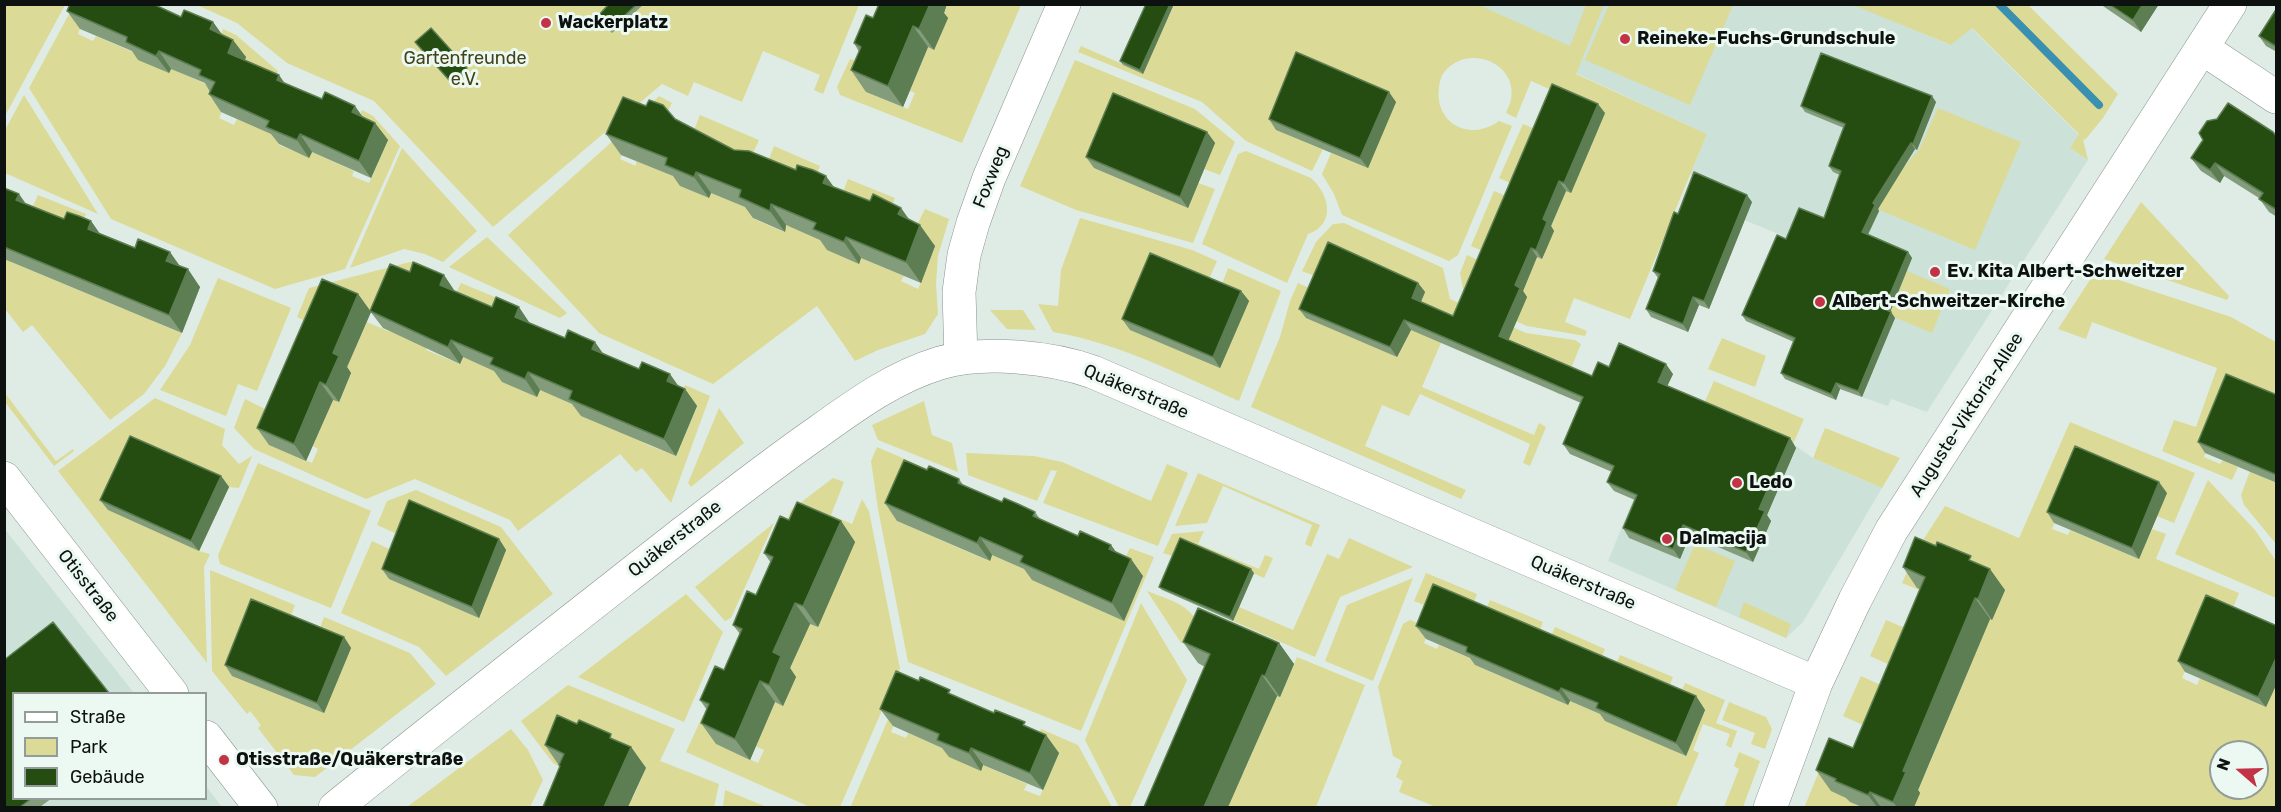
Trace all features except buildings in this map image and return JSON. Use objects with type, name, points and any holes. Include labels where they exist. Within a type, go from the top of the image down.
[{"type":"street","name":"Foxweg","points":[[961,358],[959,292],[964,255],[973,223],[989,178],[1064,4]]},
{"type":"street","name":"Auguste-Viktoria-Allee","points":[[1770,807],[1816,683],[1855,600],[1892,531],[2230,4]]},
{"type":"street","points":[[2202,48],[2277,97]]},
{"type":"street","name":"Quäkerstraße","points":[[335,807],[504,672],[778,460],[870,394],[920,370],[961,358],[1022,358],[1075,366],[1093,372],[1816,683]]},
{"type":"street","name":"Otisstraße","points":[[4,478],[171,692]]},
{"type":"street","points":[[207,738],[261,807]]},
{"type":"shaded area","points":[[1853,4],[1950,45],[1971,28],[2079,135],[2070,148],[2088,160],[1927,412],[1891,399],[1888,406],[1862,397],[1895,318],[1798,242],[1744,220],[1699,179],[1690,175],[1707,134],[1429,5]]},
{"type":"shaded area","points":[[1793,444],[1813,458],[1882,488],[1803,622],[1786,638],[1608,561],[1637,490]]},
{"type":"shaded area","points":[[4,528],[133,692],[12,692],[12,800],[207,800],[207,787],[222,807],[5,807]]},
{"type":"green space","points":[[4,5],[65,5],[5,116]]},
{"type":"green space","points":[[74,5],[83,5],[75,23],[81,26],[78,34],[93,41],[96,36],[213,87],[227,100],[219,118],[234,125],[237,119],[281,138],[279,145],[309,157],[312,152],[354,171],[352,176],[369,183],[388,140],[358,119],[362,110],[373,116],[400,146],[345,269],[275,289],[111,219],[29,88]]},
{"type":"green space","name":"Gartenfreunde e.V.","points":[[197,5],[859,5],[823,94],[814,90],[820,75],[763,51],[742,102],[694,82],[688,96],[662,84],[493,227],[374,101],[287,63],[237,23]]},
{"type":"green space","points":[[947,5],[1021,5],[962,143],[840,95],[837,87],[850,59],[868,64],[866,92],[908,109],[915,93],[910,91],[928,47],[934,50],[947,18],[943,16]]},
{"type":"green space","points":[[1174,5],[1479,5],[1570,46],[1586,5],[1604,5],[1576,74],[1707,134],[1630,319],[1574,298],[1565,322],[1587,331],[1585,336],[1527,326],[1465,299],[1460,273],[1467,255],[1486,264],[1521,295],[1537,257],[1543,259],[1550,229],[1566,191],[1571,192],[1583,165],[1579,163],[1594,126],[1599,128],[1604,113],[1531,81],[1516,118],[1506,113],[1511,100],[1511,87],[1500,67],[1479,58],[1456,62],[1446,70],[1439,87],[1439,100],[1448,120],[1466,129],[1477,130],[1499,121],[1512,126],[1458,255],[1449,261],[1342,215],[1334,194],[1322,174],[1331,153],[1368,168],[1323,149],[1312,171],[1246,141],[1202,102],[1078,52],[1081,46],[1143,73]]},
{"type":"green space","points":[[1609,5],[1733,5],[1690,105],[1585,60]]},
{"type":"green space","points":[[1853,5],[2028,5],[2118,94],[2103,118],[2085,140],[2083,139],[2088,160],[2070,148],[2079,134],[1972,28],[1951,45]]},
{"type":"green space","points":[[223,29],[236,35],[278,71],[273,84],[264,80],[220,37]]},
{"type":"green space","points":[[1075,60],[1195,109],[1235,142],[1220,175],[1204,169],[1215,143],[1094,167],[1187,207],[1198,183],[1215,189],[1193,243],[1076,210],[1020,186]]},
{"type":"green space","points":[[24,95],[98,214],[5,173],[5,130]]},
{"type":"green space","points":[[659,96],[672,103],[660,127],[637,119],[620,159],[636,166],[636,161],[681,179],[680,186],[709,198],[711,193],[755,211],[754,219],[784,232],[786,225],[831,244],[859,263],[861,258],[904,276],[901,281],[918,289],[935,246],[915,229],[925,209],[949,219],[938,256],[936,284],[938,314],[925,334],[878,350],[855,361],[817,306],[713,384],[599,333],[508,235]]},
{"type":"green space","points":[[1938,108],[2021,142],[1975,250],[1877,209],[1903,168],[1919,150]]},
{"type":"green space","points":[[700,115],[759,140],[746,169],[690,140]]},
{"type":"green space","points":[[1523,124],[1542,132],[1519,187],[1499,178]]},
{"type":"green space","points":[[774,146],[820,166],[812,186],[764,172]]},
{"type":"green space","points":[[402,148],[477,231],[443,262],[425,254],[404,249],[350,268]]},
{"type":"green space","points":[[1246,151],[1311,178],[1326,200],[1326,216],[1323,223],[1308,234],[1287,283],[1202,244],[1238,154]]},
{"type":"green space","points":[[848,179],[895,198],[884,222],[841,197]]},
{"type":"green space","points":[[1494,191],[1514,199],[1490,254],[1471,246]]},
{"type":"green space","points":[[38,195],[86,214],[76,237],[28,217]]},
{"type":"green space","points":[[2141,202],[2229,296],[2227,300],[2104,259]]},
{"type":"green space","points":[[1080,218],[1192,250],[1217,261],[1207,284],[1236,330],[1248,302],[1220,290],[1228,268],[1281,291],[1239,401],[1125,352],[1053,332],[1038,304],[1058,306],[1061,270]]},
{"type":"green space","points":[[1344,223],[1443,268],[1450,299],[1526,333],[1575,340],[1581,344],[1560,395],[1450,322],[1422,387],[1534,435],[1539,423],[1546,427],[1530,466],[1523,463],[1530,444],[1420,394],[1409,416],[1382,405],[1365,446],[1466,490],[1461,499],[1251,407],[1280,337],[1290,301],[1298,283],[1318,292],[1396,357],[1405,341],[1323,279],[1302,271],[1316,242],[1333,224]]},
{"type":"green space","points":[[487,237],[567,313],[560,318],[449,267]]},
{"type":"green space","points":[[4,251],[11,262],[124,309],[163,316],[160,324],[182,333],[165,366],[144,394],[110,420],[32,325],[23,332],[5,309]]},
{"type":"green space","points":[[416,262],[431,269],[426,280],[386,319],[334,296],[320,328],[297,317],[309,288]]},
{"type":"green space","points":[[1907,271],[1950,289],[1932,333],[1889,315]]},
{"type":"green space","points":[[2095,272],[2231,317],[2276,342],[2276,403],[2235,380],[2204,457],[2220,464],[2223,460],[2238,467],[2232,480],[2162,451],[2174,420],[2196,427],[2217,368],[2092,322],[2086,339],[2058,329]]},
{"type":"green space","points":[[218,278],[291,308],[257,391],[238,384],[226,416],[160,390],[190,345]]},
{"type":"green space","points":[[461,283],[512,304],[504,325],[456,293]]},
{"type":"green space","points":[[990,310],[1023,310],[1036,330],[1007,329]]},
{"type":"green space","points":[[367,322],[429,343],[426,350],[460,364],[463,357],[505,375],[537,396],[540,390],[584,409],[648,445],[676,456],[697,407],[679,399],[685,385],[710,396],[671,503],[642,468],[636,472],[620,454],[518,531],[510,520],[415,479],[366,499],[254,449],[234,428],[245,399],[281,417],[270,445],[312,463],[318,449],[313,446],[333,400],[339,402],[351,374],[345,371]]},
{"type":"green space","points":[[1722,338],[1766,356],[1755,387],[1708,369]]},
{"type":"green space","points":[[1714,381],[1804,419],[1793,444],[1703,406]]},
{"type":"green space","points":[[5,393],[56,461],[73,449],[74,451],[54,466],[5,402]]},
{"type":"green space","points":[[155,398],[225,429],[222,445],[239,464],[252,456],[239,488],[229,487],[138,446],[199,551],[210,554],[204,567],[207,663],[58,471]]},
{"type":"green space","points":[[924,401],[932,435],[952,443],[958,472],[878,440],[872,425]]},
{"type":"green space","points":[[719,408],[744,443],[691,487],[688,483]]},
{"type":"green space","points":[[2070,422],[2195,473],[2174,523],[2157,516],[2167,493],[2099,464],[2101,457],[2085,451],[2052,529],[2068,535],[2070,530],[2139,559],[2152,529],[2166,534],[2156,559],[2239,593],[2233,608],[2216,600],[2182,678],[2197,685],[2200,678],[2266,707],[2276,683],[2276,807],[1914,807],[1912,789],[1925,774],[1983,635],[1985,617],[1993,620],[1902,583],[1918,548],[1945,506],[2019,538]]},
{"type":"green space","points":[[1825,428],[1900,458],[1882,488],[1813,458]]},
{"type":"green space","points":[[877,447],[944,476],[897,521],[989,561],[992,555],[1035,574],[1089,605],[1124,620],[1143,576],[1121,566],[1130,548],[1154,557],[1081,731],[908,662],[878,509],[871,461]]},
{"type":"green space","points":[[966,453],[1034,456],[1062,462],[1151,501],[1167,464],[1188,473],[1158,546],[1043,503],[1057,471],[1051,470],[1037,501],[968,475]]},
{"type":"green space","points":[[258,463],[371,511],[331,608],[220,564],[218,555]]},
{"type":"green space","points":[[2250,471],[2276,483],[2276,544],[2244,505],[2241,495]]},
{"type":"green space","points":[[1198,473],[1320,525],[1311,547],[1305,544],[1312,525],[1223,486],[1207,523],[1175,526]]},
{"type":"green space","points":[[833,478],[844,482],[831,515],[852,524],[862,499],[869,511],[900,669],[840,807],[810,807],[686,752],[703,715],[724,725],[716,744],[758,763],[764,750],[755,746],[775,702],[783,705],[796,677],[788,673],[810,624],[818,627],[830,599],[783,532],[791,510]]},
{"type":"green space","points":[[2208,480],[2255,530],[2276,561],[2276,598],[2175,554]]},
{"type":"green space","points":[[416,490],[501,527],[553,594],[446,676],[419,647],[341,613],[372,541],[400,554],[390,579],[479,617],[406,538],[377,525],[387,501]]},
{"type":"green space","points":[[774,523],[731,618],[725,621],[695,587]]},
{"type":"green space","points":[[1204,531],[1198,544],[1259,569],[1265,555],[1273,558],[1264,578],[1183,542],[1176,557],[1163,553],[1172,534]]},
{"type":"green space","points":[[1349,538],[1413,567],[1340,597],[1315,657],[1233,621],[1239,607],[1293,630],[1327,554],[1339,559]]},
{"type":"green space","points":[[1695,544],[1735,561],[1716,607],[1675,590]]},
{"type":"green space","points":[[210,570],[295,605],[289,622],[339,676],[351,648],[318,634],[324,617],[410,653],[436,684],[315,777],[294,775],[258,728],[261,725],[250,711],[247,714],[212,671]]},
{"type":"green space","points":[[1426,573],[1477,594],[1471,610],[1429,607],[1414,601]]},
{"type":"green space","points":[[1413,578],[1373,681],[1325,661],[1347,605]]},
{"type":"green space","points":[[1147,591],[1176,602],[1194,616],[1197,623],[1186,641],[1181,643]]},
{"type":"green space","points":[[686,594],[723,632],[684,722],[578,677]]},
{"type":"green space","points":[[1490,600],[1543,622],[1537,638],[1484,615]]},
{"type":"green space","points":[[1744,602],[1791,624],[1786,638],[1739,617]]},
{"type":"green space","points":[[1141,603],[1187,680],[1130,807],[1119,807],[1085,740]]},
{"type":"green space","points":[[1410,620],[1430,628],[1424,643],[1437,649],[1439,645],[1477,661],[1475,665],[1568,705],[1570,701],[1607,717],[1685,756],[1705,710],[1679,698],[1685,683],[1725,700],[1716,723],[1737,731],[1731,748],[1726,745],[1730,734],[1703,724],[1693,750],[1699,753],[1676,807],[1436,807],[1399,792],[1403,781],[1396,777],[1402,761],[1393,756],[1378,687],[1403,624]]},
{"type":"green space","points":[[1886,620],[1924,636],[1908,673],[1870,656]]},
{"type":"green space","points":[[1555,627],[1605,649],[1599,664],[1548,643]]},
{"type":"green space","points":[[1620,655],[1673,677],[1667,692],[1613,670]]},
{"type":"green space","points":[[1297,657],[1365,685],[1316,807],[1228,807],[1236,772],[1243,774],[1268,716],[1271,693],[1280,697]]},
{"type":"green space","points":[[1861,676],[1900,694],[1883,734],[1843,716]]},
{"type":"green space","points":[[568,685],[675,729],[660,761],[719,784],[714,807],[619,807],[624,794],[633,798],[646,768],[572,736],[560,767],[553,763],[521,721]]},
{"type":"green space","points":[[902,687],[909,688],[891,732],[906,738],[908,733],[951,752],[981,771],[983,765],[1027,784],[1024,790],[1040,796],[1059,753],[1037,740],[1041,729],[1078,745],[1112,807],[850,808]]},
{"type":"green space","points":[[1729,702],[1766,717],[1772,729],[1765,749],[1751,744],[1755,733],[1722,720]]},
{"type":"green space","points":[[511,729],[528,750],[543,780],[530,807],[407,807]]},
{"type":"green space","points":[[1739,752],[1760,761],[1743,807],[1724,807],[1739,769],[1734,766]]},
{"type":"green space","points":[[1827,752],[1851,800],[1862,807],[1804,808]]},
{"type":"green space","points":[[725,790],[767,807],[723,807]]},
{"type":"waterway","points":[[1999,4],[2099,105]]},
{"type":"place","name":"Wackerplatz","points":[[546,23]]},
{"type":"place","name":"Reineke-Fuchs-Grundschule","points":[[1625,39]]},
{"type":"place","name":"Ev. Kita Albert-Schweitzer","points":[[1935,272]]},
{"type":"place","name":"Albert-Schweitzer-Kirche","points":[[1820,302]]},
{"type":"place","name":"Ledo","points":[[1737,483]]},
{"type":"place","name":"Dalmacija","points":[[1667,539]]},
{"type":"place","name":"Otisstraße/Quäkerstraße","points":[[224,760]]}]
